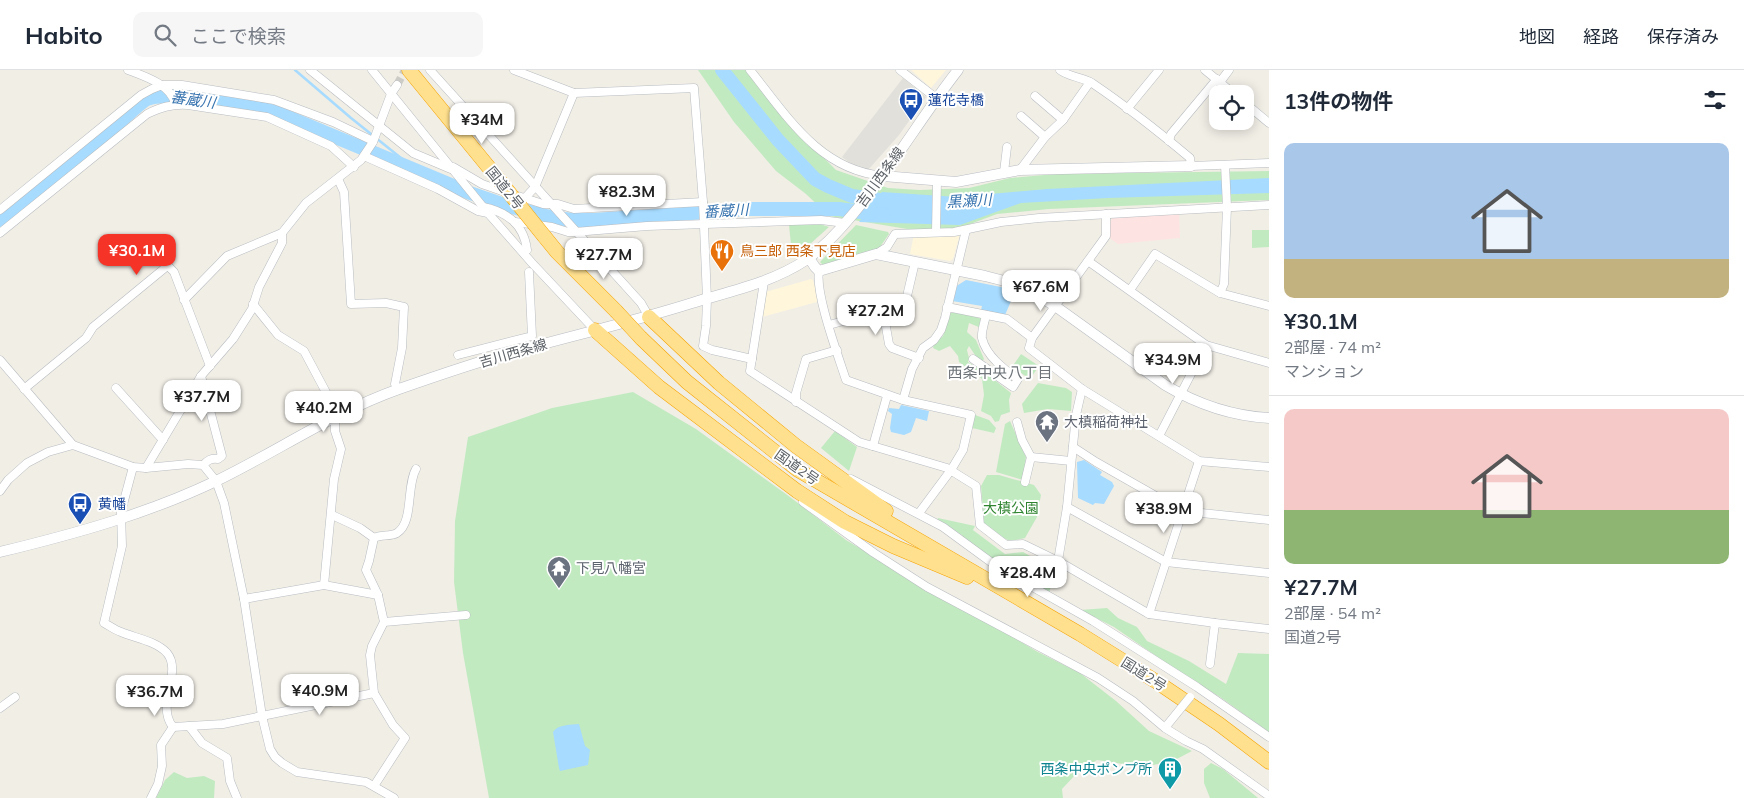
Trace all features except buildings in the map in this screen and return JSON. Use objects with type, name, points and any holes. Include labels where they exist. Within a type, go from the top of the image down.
[{"type":"highway","name":"国道2号","points":[[409,70],[557,252],[687,382],[798,470],[1043,612],[1157,682],[1219,724],[1269,762]]},
{"type":"highway","points":[[649,317],[719,383],[796,446],[877,506],[1043,612]]},
{"type":"highway","points":[[595,330],[659,388],[797,491],[845,522],[893,546],[1043,612]]},
{"type":"highway","points":[[1157,682],[1269,754]]},
{"type":"highway","points":[[1157,682],[1269,771]]},
{"type":"main road","name":"吉川西条線","points":[[0,552],[64,537],[120,520],[163,504],[216,481],[334,417],[507,348],[649,317],[764,282],[791,269],[809,258],[826,244],[876,187],[936,98],[958,70]]},
{"type":"main road","points":[[883,176],[937,184],[1020,170],[1191,166]]},
{"type":"main road","points":[[809,258],[819,271],[876,254],[1016,284],[1055,306],[1180,394],[1227,412],[1269,418]]},
{"type":"street","points":[[128,70],[162,85],[175,102]]},
{"type":"street","points":[[310,70],[412,153],[451,168],[482,184],[525,199],[544,204],[558,204],[574,209],[702,202]]},
{"type":"street","points":[[372,70],[485,210],[595,330]]},
{"type":"street","points":[[430,70],[641,303],[649,317]]},
{"type":"street","points":[[514,70],[574,93],[694,88],[707,299],[703,346],[712,350],[752,359]]},
{"type":"street","points":[[750,70],[793,124],[813,145],[838,163],[868,174],[883,176]]},
{"type":"street","points":[[900,70],[936,98]]},
{"type":"street","points":[[1127,109],[1159,70]]},
{"type":"street","points":[[1205,70],[1223,85]]},
{"type":"street","points":[[1169,141],[1171,134],[1229,70]]},
{"type":"street","points":[[1065,71],[1090,82],[1127,109],[1190,158],[1191,166],[1226,167],[1269,163]]},
{"type":"street","points":[[1020,170],[1045,137],[1063,120],[1090,82]]},
{"type":"street","points":[[0,210],[141,95],[162,85],[182,85],[274,100],[333,122],[373,141]]},
{"type":"street","points":[[184,300],[227,256],[282,233],[306,203],[354,167],[365,155],[373,141],[391,94],[397,85]]},
{"type":"street","points":[[527,250],[518,222],[525,199],[535,187],[574,93]]},
{"type":"street","points":[[1035,96],[1063,120]]},
{"type":"street","points":[[0,234],[84,163],[147,114],[175,102],[267,117],[331,146],[354,167]]},
{"type":"street","points":[[1254,110],[1269,123]]},
{"type":"street","points":[[1021,116],[1045,137]]},
{"type":"street","points":[[1004,172],[1007,147]]},
{"type":"street","points":[[74,151],[84,163]]},
{"type":"street","points":[[365,155],[438,189],[478,212],[485,210],[501,212],[518,222],[575,232],[647,226],[821,220],[846,222]]},
{"type":"street","points":[[1220,293],[1224,284],[1227,206],[1226,167]]},
{"type":"street","points":[[338,179],[344,192],[351,304],[404,306],[402,348],[395,384],[398,390]]},
{"type":"street","points":[[936,231],[937,184]]},
{"type":"street","points":[[876,254],[887,247],[895,234],[966,230],[1020,220],[1227,206],[1269,205]]},
{"type":"street","points":[[1106,214],[1106,236],[1032,338],[1029,348],[1082,389],[1199,461],[1269,467]]},
{"type":"street","points":[[903,400],[908,379],[923,348],[934,340],[941,330],[966,230]]},
{"type":"street","points":[[146,468],[202,376],[233,339],[252,309],[258,286],[282,243],[282,233]]},
{"type":"street","points":[[1130,290],[1155,254],[1220,293],[1269,306]]},
{"type":"street","points":[[1088,261],[1206,345],[1269,363]]},
{"type":"street","points":[[907,296],[915,262]]},
{"type":"street","points":[[24,389],[86,338],[93,327],[166,267],[172,269],[210,366]]},
{"type":"street","points":[[819,271],[818,277],[822,301],[846,380],[887,396],[971,416],[963,450],[951,470],[919,513]]},
{"type":"street","points":[[458,355],[507,348],[532,336],[529,272]]},
{"type":"street","points":[[764,282],[750,371],[859,442],[951,470],[976,486],[980,525],[1006,545],[1023,544],[1058,561],[1149,614],[1269,629]]},
{"type":"street","points":[[253,304],[278,336],[304,351],[328,396],[334,417],[335,431],[341,449],[334,479],[324,585]]},
{"type":"street","points":[[947,307],[1007,319],[1032,338]]},
{"type":"street","points":[[829,325],[883,310],[889,344],[892,348],[919,358]]},
{"type":"street","points":[[973,359],[1013,387],[1018,379],[1003,369],[988,351],[982,337],[986,314]]},
{"type":"street","points":[[1159,436],[1206,345]]},
{"type":"street","points":[[796,402],[796,393],[806,359],[837,350]]},
{"type":"street","points":[[0,360],[73,445],[134,467],[146,468],[188,464],[203,465],[208,460],[218,459],[222,456],[202,376]]},
{"type":"street","points":[[116,388],[163,440]]},
{"type":"street","points":[[1058,561],[1067,507],[1076,415],[1082,389]]},
{"type":"street","points":[[873,446],[887,396]]},
{"type":"street","points":[[1018,422],[1022,440],[1031,457],[1025,482]]},
{"type":"street","points":[[0,491],[8,480],[27,463],[48,452],[73,445]]},
{"type":"street","points":[[796,446],[834,470],[943,527],[999,568],[1093,621],[1197,687],[1269,737]]},
{"type":"street","points":[[1073,447],[1175,507],[1192,512],[1269,520]]},
{"type":"street","points":[[1031,457],[1071,461]]},
{"type":"street","points":[[1149,614],[1199,461]]},
{"type":"street","points":[[203,465],[216,481],[224,503],[244,600],[262,716],[270,748],[275,757],[290,768],[305,774],[354,780],[374,786],[394,798]]},
{"type":"street","points":[[134,467],[121,512],[122,546],[104,623],[156,645],[168,654],[172,664],[166,710],[167,720],[172,727]]},
{"type":"street","points":[[374,538],[376,536],[389,536],[401,529],[408,510],[410,483],[416,469]]},
{"type":"street","points":[[797,491],[796,497],[874,553],[927,587],[1098,678],[1134,701],[1186,742],[1203,749],[1269,796]]},
{"type":"street","points":[[1067,507],[1166,562],[1269,573]]},
{"type":"street","points":[[332,515],[360,528],[374,538]]},
{"type":"street","points":[[374,538],[366,570],[378,595],[384,622],[372,646],[370,655],[374,693],[393,725],[405,738],[374,786]]},
{"type":"street","points":[[244,600],[324,585],[378,595]]},
{"type":"street","points":[[384,622],[466,615]]},
{"type":"street","points":[[1210,664],[1215,623]]},
{"type":"street","points":[[1167,726],[1197,687]]},
{"type":"street","points":[[172,727],[222,724],[374,693]]},
{"type":"street","points":[[0,708],[15,697]]},
{"type":"street","points":[[189,726],[202,743],[227,758],[230,781],[237,798]]},
{"type":"street","points":[[151,798],[158,784],[162,766],[161,745],[172,727]]},
{"type":"shaded area","points":[[911,70],[946,70],[931,88]]},
{"type":"shaded area","points":[[903,78],[926,97],[899,135],[868,170],[853,165],[842,157]]},
{"type":"shaded area","points":[[1179,212],[1180,238],[1118,244],[1108,237],[1111,220],[1115,215]]},
{"type":"shaded area","points":[[914,234],[960,234],[953,259],[950,261],[910,254]]},
{"type":"shaded area","points":[[811,279],[819,299],[817,302],[760,316],[762,293]]},
{"type":"green space","points":[[698,70],[748,70],[787,121],[836,170],[888,188],[920,190],[969,188],[1010,178],[1055,174],[1269,171],[1269,200],[1049,209],[997,214],[957,229],[913,230],[829,216],[806,194],[776,171],[734,122]]},
{"type":"green space","points":[[820,224],[829,227],[794,257],[792,255],[789,225]]},
{"type":"green space","points":[[856,225],[888,232],[889,234],[880,247],[874,251],[824,266],[820,262]]},
{"type":"green space","points":[[1252,230],[1269,230],[1269,247],[1252,248]]},
{"type":"green space","points":[[959,312],[982,319],[981,328],[969,323],[967,332],[976,340],[984,359],[982,362],[969,346],[967,350],[968,362],[1011,393],[1009,400],[1010,412],[1001,415],[999,421],[995,422],[991,416],[981,411],[984,395],[982,379],[959,362],[958,356],[950,346],[939,351],[933,348],[934,343],[943,336],[950,313]]},
{"type":"green space","points":[[1021,354],[1039,366],[1030,379],[1012,367]]},
{"type":"green space","points":[[1038,383],[1066,388],[1072,392],[1071,411],[1048,409],[1024,413],[1022,404]]},
{"type":"green space","points":[[633,392],[696,429],[846,540],[896,570],[947,596],[1036,651],[1080,673],[1116,701],[1149,731],[1192,751],[1173,761],[1143,767],[1097,760],[1078,772],[1062,789],[1063,798],[489,798],[463,653],[454,582],[455,521],[468,437],[552,408]]},
{"type":"green space","points":[[975,415],[989,420],[996,428],[994,433],[972,428]]},
{"type":"green space","points":[[1010,421],[1026,457],[1023,480],[996,472],[1005,424]]},
{"type":"green space","points":[[835,431],[857,447],[849,471],[821,448]]},
{"type":"green space","name":"大槙公園","points":[[987,475],[999,475],[1034,485],[1041,495],[1037,517],[1025,538],[1011,541],[1005,539],[984,523],[981,486]]},
{"type":"green space","points":[[938,518],[975,526],[973,530],[1005,554],[1023,552],[1037,560],[1039,571],[1051,586],[1049,593],[1020,579],[963,540],[962,535],[937,520]]},
{"type":"green space","points":[[1107,608],[1118,618],[1137,627],[1147,641],[1189,661],[1226,684],[1238,653],[1269,654],[1269,732],[1114,627],[1080,610]]},
{"type":"green space","points":[[1211,763],[1223,769],[1258,798],[1210,798],[1204,783],[1204,769]]},
{"type":"green space","points":[[174,772],[187,778],[204,776],[215,781],[214,798],[156,798],[165,780]]},
{"type":"water","points":[[1269,178],[1269,193],[1021,203],[960,225],[859,222],[882,192],[957,197],[1047,189]]},
{"type":"water","points":[[966,280],[1001,287],[1015,292],[1005,315],[981,310],[982,306],[952,301],[955,287]]},
{"type":"water","points":[[901,405],[929,411],[927,421],[916,418],[911,432],[904,435],[891,432],[892,414],[888,411],[889,408],[899,409]]},
{"type":"water","points":[[1084,460],[1102,472],[1100,475],[1112,482],[1114,486],[1104,504],[1095,503],[1093,505],[1078,498],[1077,462]]},
{"type":"water","points":[[579,724],[585,746],[590,750],[588,765],[560,771],[553,732],[561,726]]},
{"type":"waterway","points":[[295,70],[416,170]]},
{"type":"waterway","name":"黒瀬川","points":[[722,70],[778,140],[815,179],[852,196],[894,202]]},
{"type":"waterway","name":"番蔵川","points":[[0,220],[94,145],[147,99],[173,96],[232,103],[278,113],[470,193],[545,216],[571,220],[594,220],[747,209],[839,209],[883,215]]},
{"type":"tunnel","points":[[397,85],[405,70]]},
{"type":"place","name":"蓮花寺橋","points":[[911,121]]},
{"type":"place","name":"鳥三郎 西条下見店","points":[[722,272]]},
{"type":"place","name":"大槙稲荷神社","points":[[1047,443]]},
{"type":"place","name":"黄幡","points":[[80,525]]},
{"type":"place","name":"下見八幡宮","points":[[559,589]]},
{"type":"place","name":"西条中央ポンプ所","points":[[1170,790]]},
{"type":"district","name":"西条中央八丁目","points":[[1000,373]]},
{"type":"water label","name":"蕃蔵川","points":[[193,100]]}]
